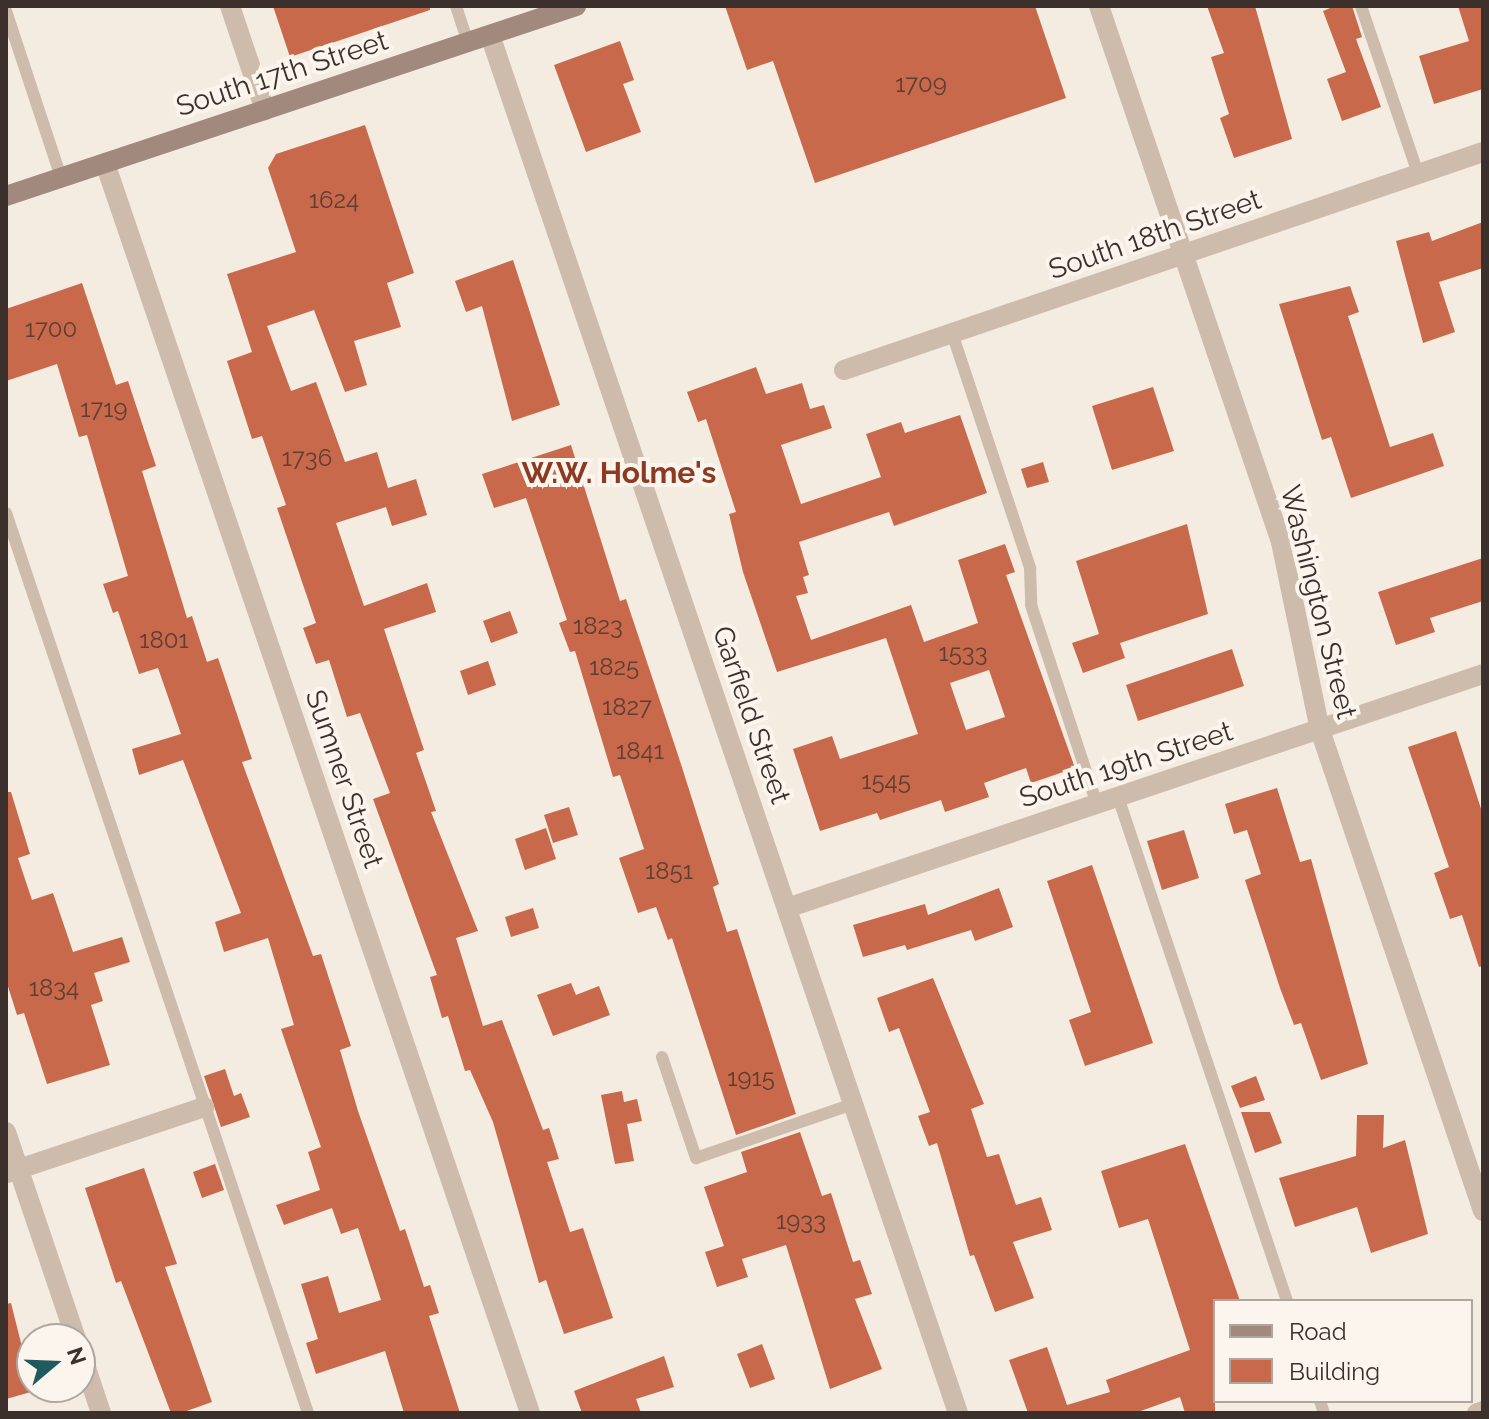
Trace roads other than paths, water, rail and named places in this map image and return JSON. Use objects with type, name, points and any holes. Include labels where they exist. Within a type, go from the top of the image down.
[{"type":"main road","name":"South 17th Street","points":[[6,196],[576,6]]},
{"type":"street","points":[[230,6],[265,110]]},
{"type":"street","name":"Washington Street","points":[[1099,6],[1281,542],[1320,730],[1483,1211]]},
{"type":"street","name":"Garfield Street","points":[[490,35],[958,1413]]},
{"type":"street","name":"South 18th Street","points":[[844,370],[1483,152]]},
{"type":"street","name":"Sumner Street","points":[[105,163],[530,1413]]},
{"type":"street","name":"South 19th Street","points":[[787,908],[1483,674]]},
{"type":"street","points":[[12,1171],[204,1107]]},
{"type":"street","points":[[6,1132],[12,1171],[70,1323]]},
{"type":"street","points":[[1477,1413],[1483,1411]]},
{"type":"lane","points":[[456,6],[468,42]]},
{"type":"lane","points":[[1361,6],[1418,173]]},
{"type":"lane","points":[[6,11],[61,177]]},
{"type":"lane","points":[[952,333],[1030,568],[1031,605],[1097,804]]},
{"type":"lane","points":[[6,513],[308,1413]]},
{"type":"lane","points":[[1118,797],[1286,1299]]},
{"type":"lane","points":[[662,1057],[696,1158],[853,1104]]},
{"type":"district","name":"W.W. Holme's","points":[[619,473]]}]
